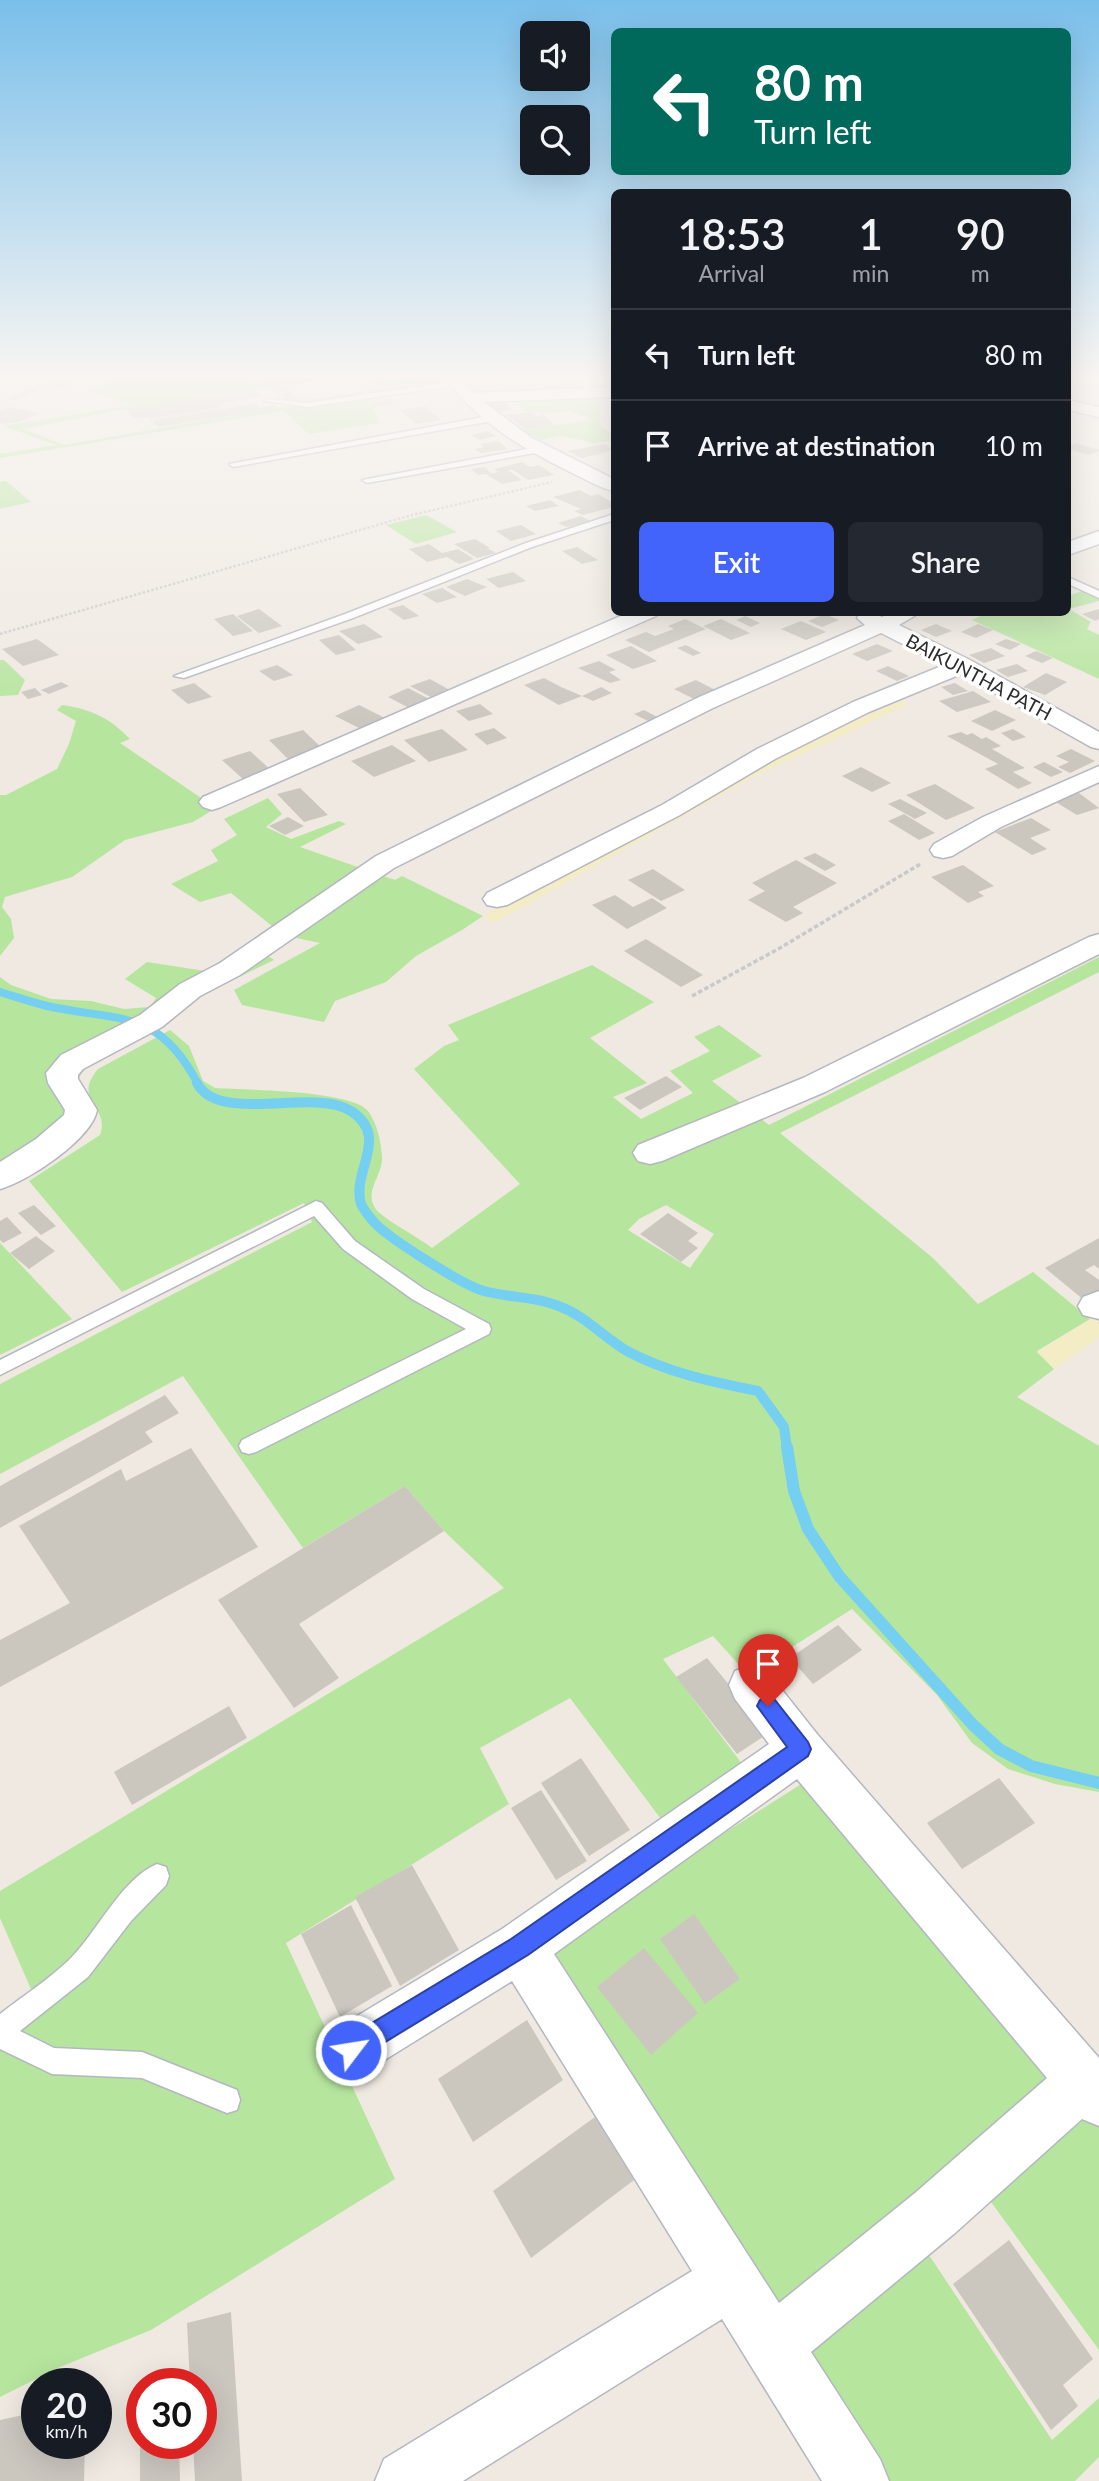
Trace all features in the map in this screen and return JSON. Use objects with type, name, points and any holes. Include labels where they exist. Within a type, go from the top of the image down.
[{"type":"street","points":[[1071,548],[1099,537]]},
{"type":"street","points":[[212,802],[640,616]]},
{"type":"street","name":"BAIKUNTHA PATH","points":[[865,616],[962,665],[1099,742]]},
{"type":"street","points":[[0,1178],[81,1118],[81,1111],[62,1083],[62,1073],[72,1062],[151,1021],[190,990],[230,969],[384,862],[705,703],[902,616]]},
{"type":"street","points":[[497,899],[671,810],[766,754],[862,707],[962,665]]},
{"type":"street","points":[[943,850],[992,822],[1099,773]]},
{"type":"street","points":[[650,1153],[814,1085],[1099,943]]},
{"type":"street","points":[[751,1685],[801,1749],[1092,2090],[774,2344]]},
{"type":"street","points":[[351,2050],[520,1947],[801,1749]]},
{"type":"street","points":[[520,1947],[729,2281],[774,2344],[858,2481]]},
{"type":"street","points":[[406,2481],[729,2281]]},
{"type":"lane","points":[[180,676],[349,616],[529,545],[611,518]]},
{"type":"lane","points":[[1071,582],[1099,596]]},
{"type":"lane","points":[[0,1368],[316,1207],[359,1252],[418,1294],[482,1329],[249,1446]]},
{"type":"lane","points":[[157,1876],[122,1912],[79,1968],[0,2033],[52,2061],[142,2065],[227,2100]]},
{"type":"path","points":[[0,634],[104,607],[382,522],[509,493]]},
{"type":"path","points":[[692,996],[780,948],[943,850]]},
{"type":"green space","points":[[0,493],[20,493],[31,502],[0,509]]},
{"type":"green space","points":[[426,515],[457,532],[416,544],[386,525]]},
{"type":"green space","points":[[1071,583],[1099,597],[1099,601],[1071,608],[1071,595],[1082,591]]},
{"type":"green space","points":[[1071,610],[1091,622],[1087,629],[1099,635],[1099,679],[972,620],[981,616],[1071,616]]},
{"type":"green space","points":[[0,660],[4,660],[25,680],[18,695],[0,696]]},
{"type":"green space","points":[[62,705],[91,712],[115,725],[130,739],[120,743],[216,808],[193,822],[125,840],[72,877],[5,897],[2,907],[11,919],[14,938],[0,956],[0,795],[6,795],[57,769],[76,721],[57,710]]},
{"type":"green space","points":[[268,798],[282,814],[266,827],[291,839],[339,821],[346,824],[300,847],[395,880],[402,876],[483,916],[416,956],[386,982],[335,1001],[324,1022],[242,1005],[234,990],[320,943],[283,935],[231,893],[200,902],[171,884],[218,861],[211,850],[237,835],[224,819]]},
{"type":"green space","points":[[254,946],[274,960],[185,1003],[168,1023],[86,1068],[77,1083],[77,1090],[89,1128],[76,1142],[0,1186],[0,977],[11,985],[51,999],[91,1001],[124,1009],[150,1007],[156,998],[125,979],[147,962],[205,971]]},
{"type":"green space","points":[[1099,957],[1099,972],[780,1133],[933,1258],[978,1304],[1033,1272],[1090,1319],[1037,1351],[1054,1369],[1017,1397],[1099,1446],[1099,1792],[1055,1784],[1008,1769],[972,1743],[937,1695],[852,1609],[748,1675],[713,1636],[663,1659],[749,1773],[664,1823],[570,1698],[480,1748],[509,1804],[286,1943],[395,2179],[151,2330],[58,2368],[21,2368],[21,2386],[0,2397],[0,2049],[41,2012],[0,1918],[0,1891],[504,1588],[444,1531],[405,1486],[303,1548],[183,1376],[0,1474],[0,1384],[312,1222],[304,1203],[122,1292],[29,1181],[100,1135],[101,1117],[88,1089],[98,1069],[170,1030],[189,1046],[203,1081],[215,1088],[320,1095],[358,1104],[368,1111],[378,1132],[382,1157],[372,1195],[375,1208],[432,1248],[520,1184],[414,1069],[444,1046],[459,1040],[448,1025],[592,965],[654,1002],[590,1038],[647,1083],[613,1097],[641,1119],[693,1093],[670,1071],[710,1051],[694,1037],[719,1025],[762,1056],[712,1081],[769,1125]],"holes":[[[666,1205],[714,1234],[690,1268],[628,1230],[639,1219]]]},
{"type":"green space","points":[[0,1243],[72,1319],[0,1355]]},
{"type":"green space","points":[[806,1781],[1067,2065],[781,2308],[537,1952]]},
{"type":"green space","points":[[1099,2111],[1099,2350],[983,2191],[1073,2119]]},
{"type":"green space","points":[[925,2249],[1052,2440],[1099,2398],[1099,2457],[1075,2481],[880,2481],[799,2352]]},
{"type":"sand","points":[[897,698],[909,704],[757,775],[494,923],[483,916],[710,788]]},
{"type":"sand","points":[[1099,1314],[1099,1338],[1054,1369],[1037,1352]]},
{"type":"building","points":[[569,493],[585,493],[591,496],[598,494],[611,501],[611,508],[583,515],[574,511],[581,509],[553,497]]},
{"type":"building","points":[[550,500],[559,506],[535,511],[526,506]]},
{"type":"building","points":[[581,516],[590,521],[567,527],[558,523]]},
{"type":"building","points":[[521,525],[536,534],[511,541],[496,531]]},
{"type":"building","points":[[475,539],[496,553],[477,558],[454,544]]},
{"type":"building","points":[[429,544],[442,553],[458,549],[474,559],[459,564],[447,557],[427,562],[409,549]]},
{"type":"building","points":[[577,547],[598,560],[582,564],[562,551]]},
{"type":"building","points":[[513,572],[526,581],[499,588],[486,579]]},
{"type":"building","points":[[467,579],[487,587],[465,596],[446,587]]},
{"type":"building","points":[[442,588],[457,597],[437,603],[422,594]]},
{"type":"building","points":[[403,605],[419,616],[404,620],[388,609]]},
{"type":"building","points":[[259,609],[282,626],[259,633],[237,616]]},
{"type":"building","points":[[1099,609],[1099,619],[1095,621],[1082,614]]},
{"type":"building","points":[[233,614],[253,631],[233,636],[214,619]]},
{"type":"building","points":[[745,616],[760,623],[751,627],[736,620]]},
{"type":"building","points":[[820,616],[839,620],[822,627],[808,621]]},
{"type":"building","points":[[685,619],[706,629],[649,652],[625,640],[646,632],[655,636],[674,629],[668,626]]},
{"type":"building","points":[[721,619],[750,633],[731,640],[703,626]]},
{"type":"building","points":[[801,621],[826,632],[806,640],[781,629]]},
{"type":"building","points":[[364,624],[383,637],[358,644],[339,631]]},
{"type":"building","points":[[936,624],[952,631],[936,637],[921,630]]},
{"type":"building","points":[[978,624],[993,630],[976,638],[961,632]]},
{"type":"building","points":[[339,635],[356,650],[336,655],[319,640]]},
{"type":"building","points":[[37,639],[59,655],[23,666],[2,649]]},
{"type":"building","points":[[1006,639],[1021,644],[1010,650],[995,644]]},
{"type":"building","points":[[877,644],[893,651],[867,661],[852,654]]},
{"type":"building","points":[[686,645],[701,653],[693,656],[677,648]]},
{"type":"building","points":[[631,646],[657,661],[633,669],[606,655]]},
{"type":"building","points":[[991,648],[1005,656],[984,663],[969,655]]},
{"type":"building","points":[[1036,651],[1053,658],[1042,663],[1025,656]]},
{"type":"building","points":[[599,661],[616,670],[609,672],[621,680],[610,683],[578,668]]},
{"type":"building","points":[[1017,664],[1028,671],[1008,677],[996,670]]},
{"type":"building","points":[[277,665],[293,675],[274,681],[259,671]]},
{"type":"building","points":[[888,666],[909,676],[897,681],[876,671]]},
{"type":"building","points":[[1046,673],[1067,682],[1045,695],[1023,687]]},
{"type":"building","points":[[544,678],[582,696],[559,705],[524,685]]},
{"type":"building","points":[[430,679],[457,694],[438,701],[410,686]]},
{"type":"building","points":[[696,680],[721,693],[700,702],[674,689]]},
{"type":"building","points":[[61,682],[69,686],[49,694],[41,690]]},
{"type":"building","points":[[194,683],[212,697],[188,704],[171,690]]},
{"type":"building","points":[[955,683],[968,691],[953,695],[941,687]]},
{"type":"building","points":[[601,687],[612,693],[593,701],[582,696]]},
{"type":"building","points":[[35,688],[42,695],[28,699],[21,692]]},
{"type":"building","points":[[408,688],[435,702],[415,711],[388,697]]},
{"type":"building","points":[[973,691],[991,702],[957,712],[939,701]]},
{"type":"building","points":[[480,704],[493,714],[469,721],[456,711]]},
{"type":"building","points":[[359,705],[391,721],[367,732],[335,716]]},
{"type":"building","points":[[644,710],[665,721],[656,725],[634,714]]},
{"type":"building","points":[[995,710],[1016,720],[992,731],[971,721]]},
{"type":"building","points":[[494,728],[507,738],[487,745],[474,734]]},
{"type":"building","points":[[442,729],[468,750],[429,762],[404,740]]},
{"type":"building","points":[[1013,729],[1026,737],[1013,741],[1001,733]]},
{"type":"building","points":[[303,730],[324,750],[289,760],[269,740]]},
{"type":"building","points":[[961,732],[967,735],[972,733],[982,739],[986,737],[1001,746],[992,749],[1025,768],[1013,772],[1032,783],[1018,789],[985,769],[998,764],[947,736]]},
{"type":"building","points":[[392,745],[416,761],[374,777],[351,761]]},
{"type":"building","points":[[1071,749],[1095,761],[1070,773],[1058,767],[1069,762],[1056,756]]},
{"type":"building","points":[[250,751],[272,771],[244,780],[222,760]]},
{"type":"building","points":[[1044,762],[1063,772],[1051,777],[1033,767]]},
{"type":"building","points":[[861,767],[891,783],[872,792],[842,776]]},
{"type":"building","points":[[935,784],[975,808],[946,820],[906,795]]},
{"type":"building","points":[[300,788],[328,815],[304,822],[277,794]]},
{"type":"building","points":[[1079,793],[1099,808],[1077,815],[1054,801]]},
{"type":"building","points":[[900,799],[927,813],[915,819],[888,804]]},
{"type":"building","points":[[904,814],[935,833],[919,840],[888,821]]},
{"type":"building","points":[[288,817],[304,826],[285,835],[269,826]]},
{"type":"building","points":[[1031,818],[1051,830],[1030,838],[1047,849],[1032,855],[995,832]]},
{"type":"building","points":[[815,853],[836,865],[825,871],[803,858]]},
{"type":"building","points":[[796,860],[837,883],[793,907],[803,913],[786,922],[748,900],[765,891],[752,883]]},
{"type":"building","points":[[963,865],[994,886],[978,892],[984,896],[968,903],[931,877]]},
{"type":"building","points":[[653,869],[685,890],[661,901],[628,880]]},
{"type":"building","points":[[615,895],[633,907],[652,898],[667,908],[627,929],[592,905]]},
{"type":"building","points":[[646,939],[703,975],[681,987],[624,951]]},
{"type":"building","points":[[666,1076],[682,1087],[640,1110],[624,1098]]},
{"type":"building","points":[[34,1205],[56,1226],[41,1235],[18,1213]]},
{"type":"building","points":[[668,1213],[698,1233],[688,1241],[698,1248],[681,1262],[640,1234]]},
{"type":"building","points":[[7,1217],[22,1233],[3,1243],[0,1240],[0,1221]]},
{"type":"building","points":[[36,1236],[55,1251],[29,1269],[10,1253]]},
{"type":"building","points":[[1099,1238],[1099,1269],[1094,1265],[1085,1270],[1099,1280],[1099,1300],[1090,1305],[1045,1268]]},
{"type":"building","points":[[165,1395],[179,1413],[145,1432],[153,1442],[0,1528],[0,1486]]},
{"type":"building","points":[[191,1448],[258,1547],[0,1687],[0,1640],[70,1603],[19,1526],[121,1469],[126,1481]]},
{"type":"building","points":[[405,1486],[444,1531],[299,1624],[339,1678],[294,1708],[218,1600]]},
{"type":"building","points":[[838,1625],[862,1650],[813,1684],[790,1658]]},
{"type":"building","points":[[707,1658],[769,1733],[737,1754],[676,1677]]},
{"type":"building","points":[[229,1706],[247,1738],[132,1805],[114,1772]]},
{"type":"building","points":[[581,1758],[630,1830],[589,1856],[541,1783]]},
{"type":"building","points":[[999,1778],[1035,1823],[962,1869],[927,1823]]},
{"type":"building","points":[[541,1790],[587,1861],[556,1880],[511,1808]]},
{"type":"building","points":[[412,1865],[459,1950],[400,1986],[355,1897]]},
{"type":"building","points":[[351,1905],[392,1986],[340,2017],[301,1934]]},
{"type":"building","points":[[694,1914],[740,1979],[705,2004],[660,1939]]},
{"type":"building","points":[[644,1948],[698,2013],[651,2055],[597,1987]]},
{"type":"building","points":[[527,2020],[563,2080],[473,2142],[438,2079]]},
{"type":"building","points":[[595,2117],[634,2180],[531,2258],[493,2191]]},
{"type":"building","points":[[1009,2240],[1093,2359],[1063,2385],[1078,2406],[1051,2430],[953,2284]]},
{"type":"building","points":[[231,2312],[242,2481],[195,2481],[194,2459],[217,2459],[217,2368],[189,2368],[187,2323]]},
{"type":"building","points":[[21,2415],[21,2459],[85,2459],[84,2481],[0,2481],[0,2420]]},
{"type":"building","points":[[140,2459],[179,2459],[180,2481],[140,2481]]},
{"type":"waterway","points":[[0,992],[47,1006],[117,1018],[152,1030],[168,1042],[183,1059],[198,1084]]},
{"type":"waterway","points":[[197,1083],[208,1095],[225,1102],[315,1102],[351,1111],[363,1121],[368,1132],[369,1143],[359,1192],[361,1204],[380,1228],[426,1260],[474,1287],[552,1303],[570,1311],[619,1346],[643,1359],[691,1376],[758,1391],[784,1427],[787,1449]]},
{"type":"waterway","points":[[787,1447],[794,1491],[808,1529],[839,1576],[973,1725],[999,1749],[1031,1766],[1099,1783]]},
{"type":"route","points":[[351,2050],[520,1947],[801,1749],[768,1706]]}]
